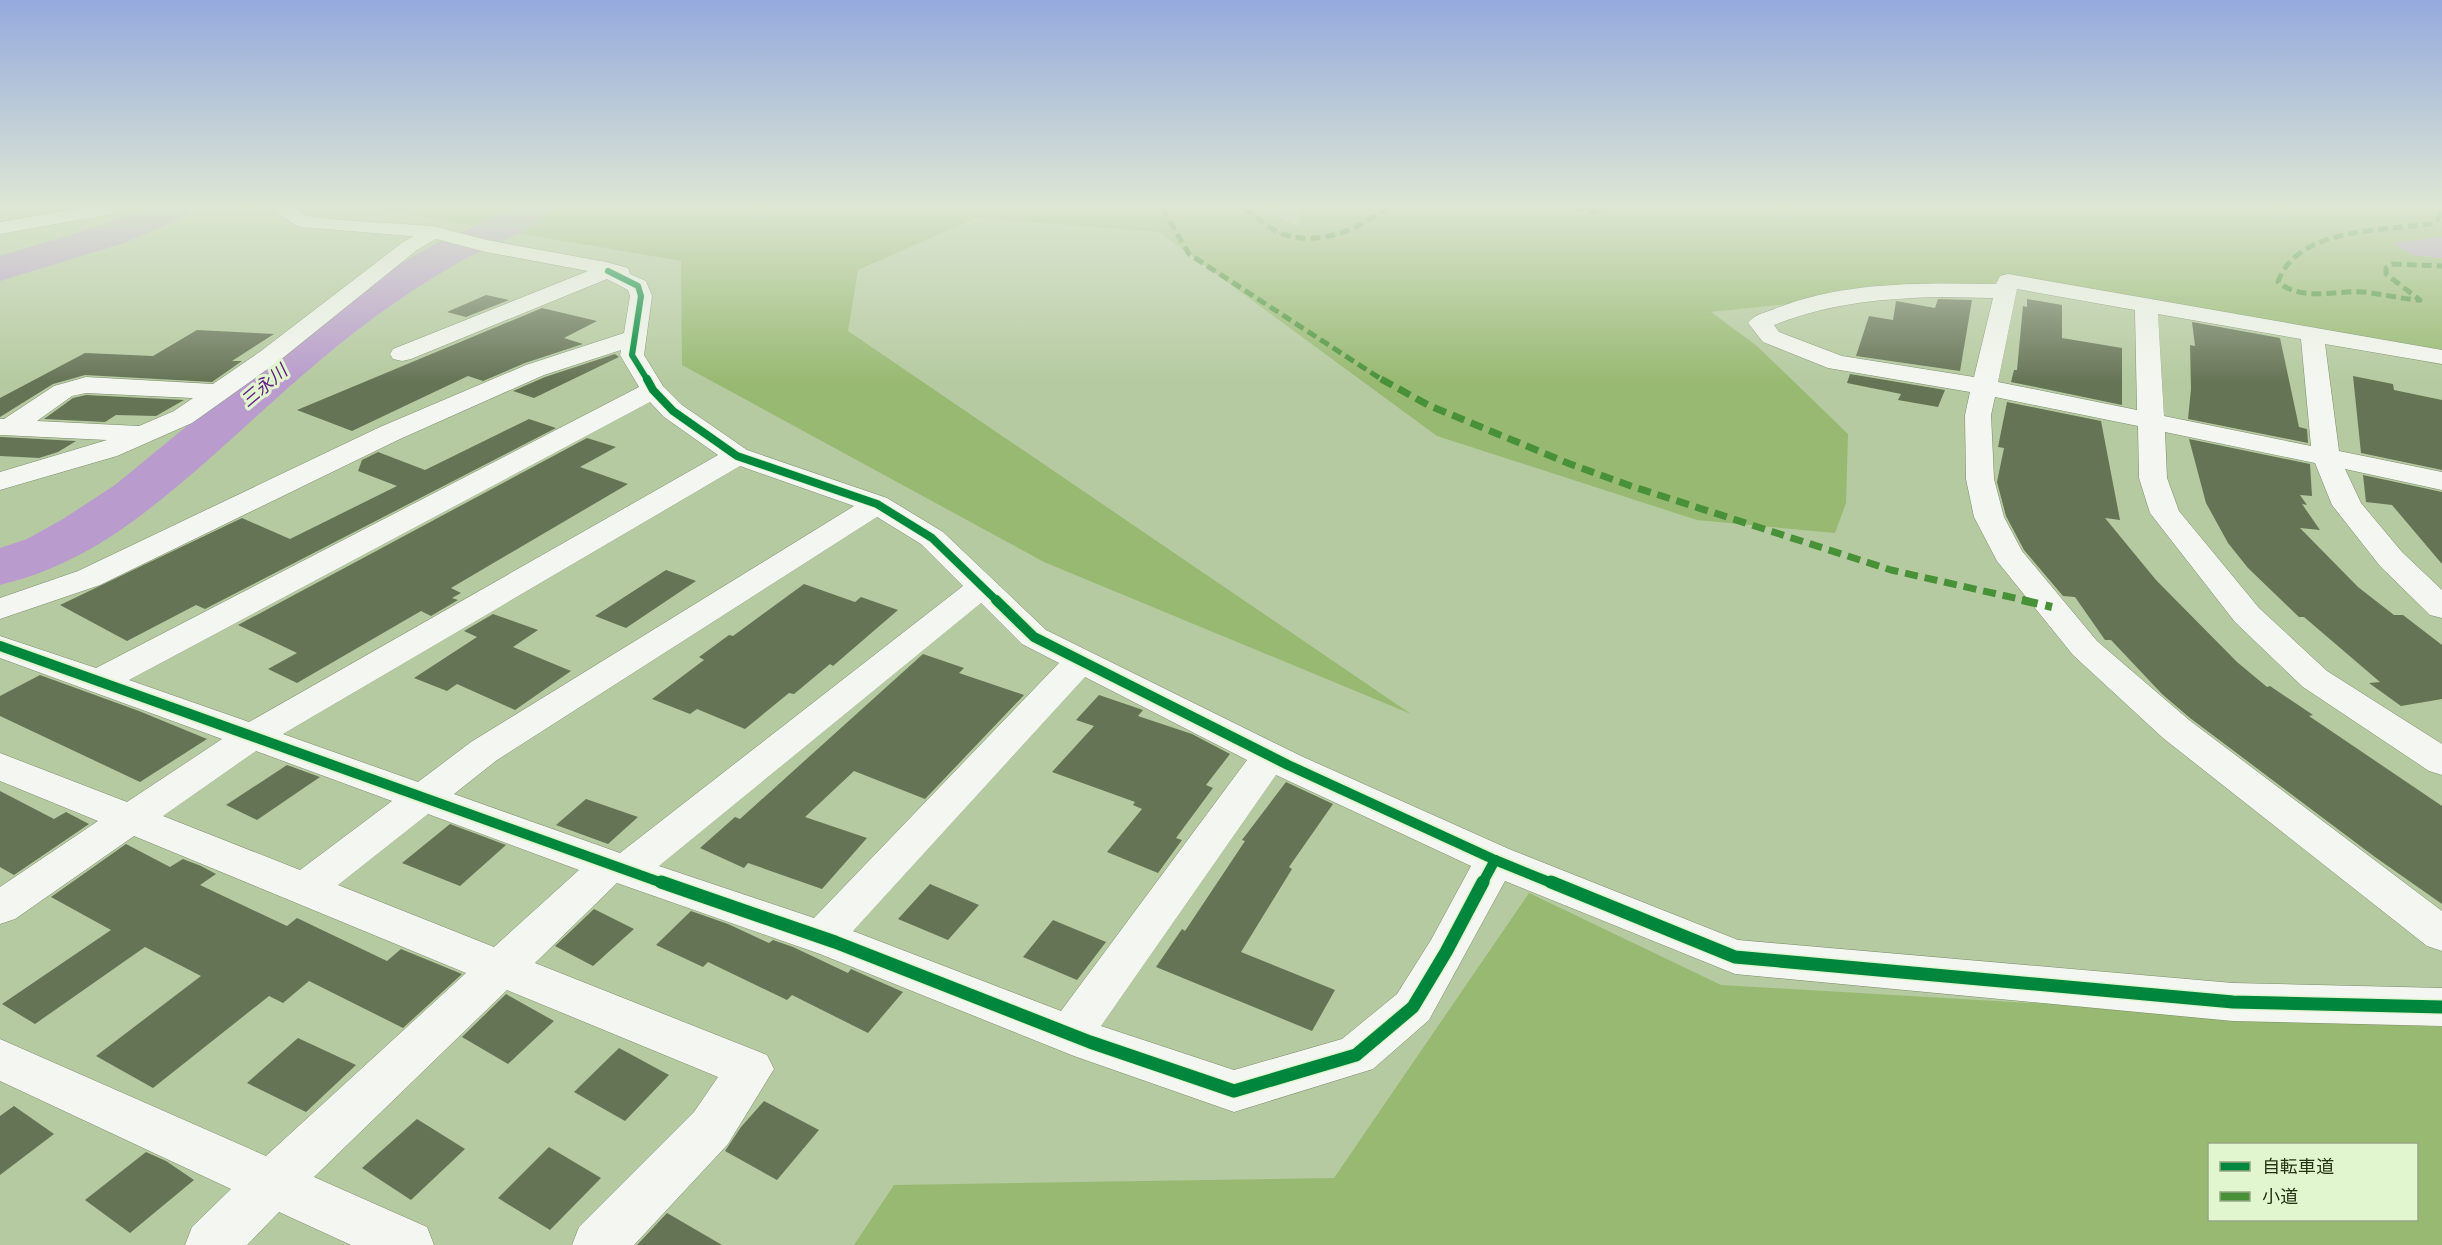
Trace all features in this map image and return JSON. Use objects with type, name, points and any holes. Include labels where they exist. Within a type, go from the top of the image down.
[{"type":"street","points":[[0,481],[107,450],[183,417],[270,356],[383,266]]},
{"type":"street","points":[[402,354],[608,271],[620,273],[596,266]]},
{"type":"street","points":[[608,271],[638,286],[641,296],[632,355],[653,390],[673,411],[737,456],[877,504],[932,538],[1034,637],[1269,756],[1495,860],[1735,957],[2233,1002],[2442,1007]]},
{"type":"street","points":[[2442,357],[2008,281],[1978,415],[1980,479],[1989,517],[2008,554],[2085,648],[2176,729],[2442,934]]},
{"type":"street","points":[[2006,291],[1914,289],[1861,294],[1784,312],[1760,323],[1771,337],[1837,363],[1986,387],[2442,480]]},
{"type":"street","points":[[2146,304],[2153,478],[2165,513],[2247,615],[2315,679],[2435,749]]},
{"type":"street","points":[[2312,333],[2326,457],[2347,505],[2391,559],[2442,608]]},
{"type":"street","points":[[0,609],[89,578],[390,433],[535,370],[635,337]]},
{"type":"street","points":[[4,427],[63,391],[86,385],[220,392]]},
{"type":"street","points":[[99,681],[653,390]]},
{"type":"street","points":[[4,427],[143,433]]},
{"type":"street","points":[[0,908],[251,737],[737,456]]},
{"type":"street","points":[[305,888],[484,751],[877,504]]},
{"type":"street","points":[[211,1245],[272,1184],[501,967],[618,867],[981,587]]},
{"type":"street","points":[[0,646],[422,798],[822,937],[1070,1034],[1234,1091],[1356,1054],[1413,1007],[1446,952],[1495,860]]},
{"type":"street","points":[[822,937],[1081,660]]},
{"type":"street","points":[[1070,1034],[1269,756]]},
{"type":"street","points":[[0,766],[750,1069],[711,1128],[598,1245]]},
{"type":"street","points":[[0,1059],[408,1245]]},
{"type":"green space","points":[[681,266],[867,266],[858,270],[848,331],[1411,714],[1044,562],[682,365]]},
{"type":"green space","points":[[1205,266],[2442,266],[2442,365],[2008,281],[1711,312],[1757,346],[1848,434],[1846,503],[1835,533],[1697,520],[1437,436]]},
{"type":"green space","points":[[1529,893],[1721,985],[2442,1027],[2442,1245],[854,1245],[894,1185],[1334,1178]]},
{"type":"building","points":[[486,295],[509,300],[466,317],[447,312]]},
{"type":"building","points":[[1938,299],[1972,300],[1960,371],[1856,356],[1869,316],[1893,320],[1896,301],[1935,308]]},
{"type":"building","points":[[2027,299],[2062,305],[2062,338],[2122,348],[2122,405],[2011,382],[2014,370],[2017,370],[2023,306],[2027,307]]},
{"type":"building","points":[[542,308],[597,321],[564,338],[583,344],[525,363],[483,381],[468,376],[352,431],[297,410]]},
{"type":"building","points":[[2192,322],[2280,338],[2299,427],[2307,429],[2308,443],[2188,419],[2191,389],[2190,345],[2195,346]]},
{"type":"building","points":[[197,330],[274,334],[232,361],[242,361],[212,382],[85,375],[53,384],[0,417],[0,398],[85,353],[153,356]]},
{"type":"building","points":[[615,354],[619,357],[534,398],[513,391],[545,377]]},
{"type":"building","points":[[1850,374],[1945,390],[1938,407],[1898,400],[1901,394],[1847,383]]},
{"type":"building","points":[[2353,376],[2393,384],[2394,390],[2442,400],[2442,470],[2361,453]]},
{"type":"building","points":[[86,395],[184,400],[156,416],[116,415],[105,422],[44,419],[73,398]]},
{"type":"building","points":[[2007,402],[2101,421],[2120,520],[2105,518],[2156,580],[2237,662],[2267,687],[2270,686],[2313,715],[2309,716],[2442,806],[2442,904],[2375,857],[2190,718],[2162,694],[2111,640],[2105,640],[2075,597],[2063,596],[2024,550],[2006,516],[1997,482],[2004,448],[1998,447]]},
{"type":"building","points":[[529,419],[556,428],[205,609],[196,605],[127,641],[60,605],[242,518],[290,539],[397,486],[358,471],[362,460],[378,452],[425,470]]},
{"type":"building","points":[[0,437],[76,441],[58,452],[39,458],[0,456]]},
{"type":"building","points":[[587,438],[616,447],[580,467],[628,484],[451,588],[461,593],[452,598],[458,600],[431,616],[421,611],[297,683],[268,669],[297,653],[238,625]]},
{"type":"building","points":[[2189,439],[2310,464],[2312,496],[2300,495],[2307,505],[2302,504],[2320,530],[2300,528],[2358,587],[2394,615],[2403,615],[2442,645],[2442,699],[2401,706],[2369,683],[2380,682],[2304,617],[2299,617],[2248,568],[2228,543],[2206,503]]},
{"type":"building","points":[[2363,475],[2442,492],[2442,564],[2392,505],[2366,502]]},
{"type":"building","points":[[666,570],[696,581],[626,628],[595,616]]},
{"type":"building","points":[[804,584],[855,602],[861,597],[898,610],[833,666],[830,664],[794,694],[789,693],[745,729],[697,709],[690,714],[652,699],[704,660],[699,657],[729,635],[733,636]]},
{"type":"building","points":[[493,614],[538,630],[513,647],[571,671],[515,710],[457,684],[447,691],[414,678],[477,637],[464,631]]},
{"type":"building","points":[[923,654],[964,668],[959,673],[1024,695],[925,799],[854,771],[805,817],[867,838],[822,889],[748,863],[744,868],[700,848],[735,817],[740,819]]},
{"type":"building","points":[[40,675],[139,711],[207,739],[140,782],[0,716],[0,696]]},
{"type":"building","points":[[1099,695],[1143,710],[1138,716],[1192,734],[1230,754],[1206,785],[1213,788],[1176,838],[1182,840],[1158,873],[1107,852],[1142,809],[1133,805],[1135,802],[1052,772],[1094,726],[1076,720]]},
{"type":"building","points":[[287,765],[320,777],[257,820],[226,805]]},
{"type":"building","points":[[1286,782],[1333,804],[1289,867],[1292,869],[1241,952],[1335,990],[1312,1031],[1156,967],[1182,929],[1185,931],[1245,841],[1242,840]]},
{"type":"building","points":[[0,791],[54,819],[66,812],[89,824],[14,875],[0,867]]},
{"type":"building","points":[[586,799],[638,817],[608,844],[556,825]]},
{"type":"building","points":[[450,824],[506,845],[460,886],[402,863]]},
{"type":"building","points":[[126,844],[170,867],[183,859],[201,866],[216,874],[200,885],[287,926],[297,918],[387,961],[401,949],[462,974],[403,1028],[309,981],[283,1003],[269,996],[153,1088],[96,1056],[201,976],[145,947],[35,1024],[2,1004],[111,930],[51,897]]},
{"type":"building","points":[[930,884],[979,905],[948,940],[898,919]]},
{"type":"building","points":[[594,909],[634,929],[593,966],[555,946]]},
{"type":"building","points":[[691,911],[728,924],[769,943],[773,940],[793,947],[848,973],[851,969],[903,992],[868,1033],[792,995],[787,1000],[708,962],[703,967],[656,945]]},
{"type":"building","points":[[1053,920],[1106,942],[1077,980],[1023,957]]},
{"type":"building","points":[[506,994],[554,1021],[508,1064],[462,1037]]},
{"type":"building","points":[[298,1038],[356,1065],[306,1112],[247,1083]]},
{"type":"building","points":[[619,1048],[669,1075],[625,1121],[574,1092]]},
{"type":"building","points":[[764,1101],[819,1130],[777,1180],[725,1151],[741,1127]]},
{"type":"building","points":[[14,1106],[54,1134],[0,1175],[0,1116]]},
{"type":"building","points":[[417,1119],[465,1149],[411,1200],[362,1168]]},
{"type":"building","points":[[549,1147],[601,1178],[550,1230],[498,1198]]},
{"type":"building","points":[[146,1152],[166,1161],[194,1180],[130,1233],[85,1200]]},
{"type":"building","points":[[667,1213],[722,1245],[637,1245]]},
{"type":"waterway","points":[[0,269],[9,266]]},
{"type":"waterway","name":"三永川","points":[[0,568],[47,551],[83,531],[134,496],[337,324],[382,292],[425,266]]},
{"type":"marked path","points":[[1207,266],[1364,370],[1428,405],[1570,464],[1891,570],[2052,607]]},
{"type":"marked path","points":[[2286,266],[2278,282],[2295,292],[2304,294],[2362,292],[2420,300],[2386,274],[2386,268],[2389,266]]},
{"type":"cycle path","points":[[608,271],[638,286],[641,296],[632,355],[653,390],[673,411],[737,456],[877,504],[932,538],[1034,637],[1288,765],[1495,860],[1735,957],[2233,1002],[2442,1007]]},
{"type":"cycle path","points":[[0,646],[610,865],[835,942],[1090,1042],[1234,1091],[1356,1055],[1413,1007],[1446,952],[1495,860]]}]
